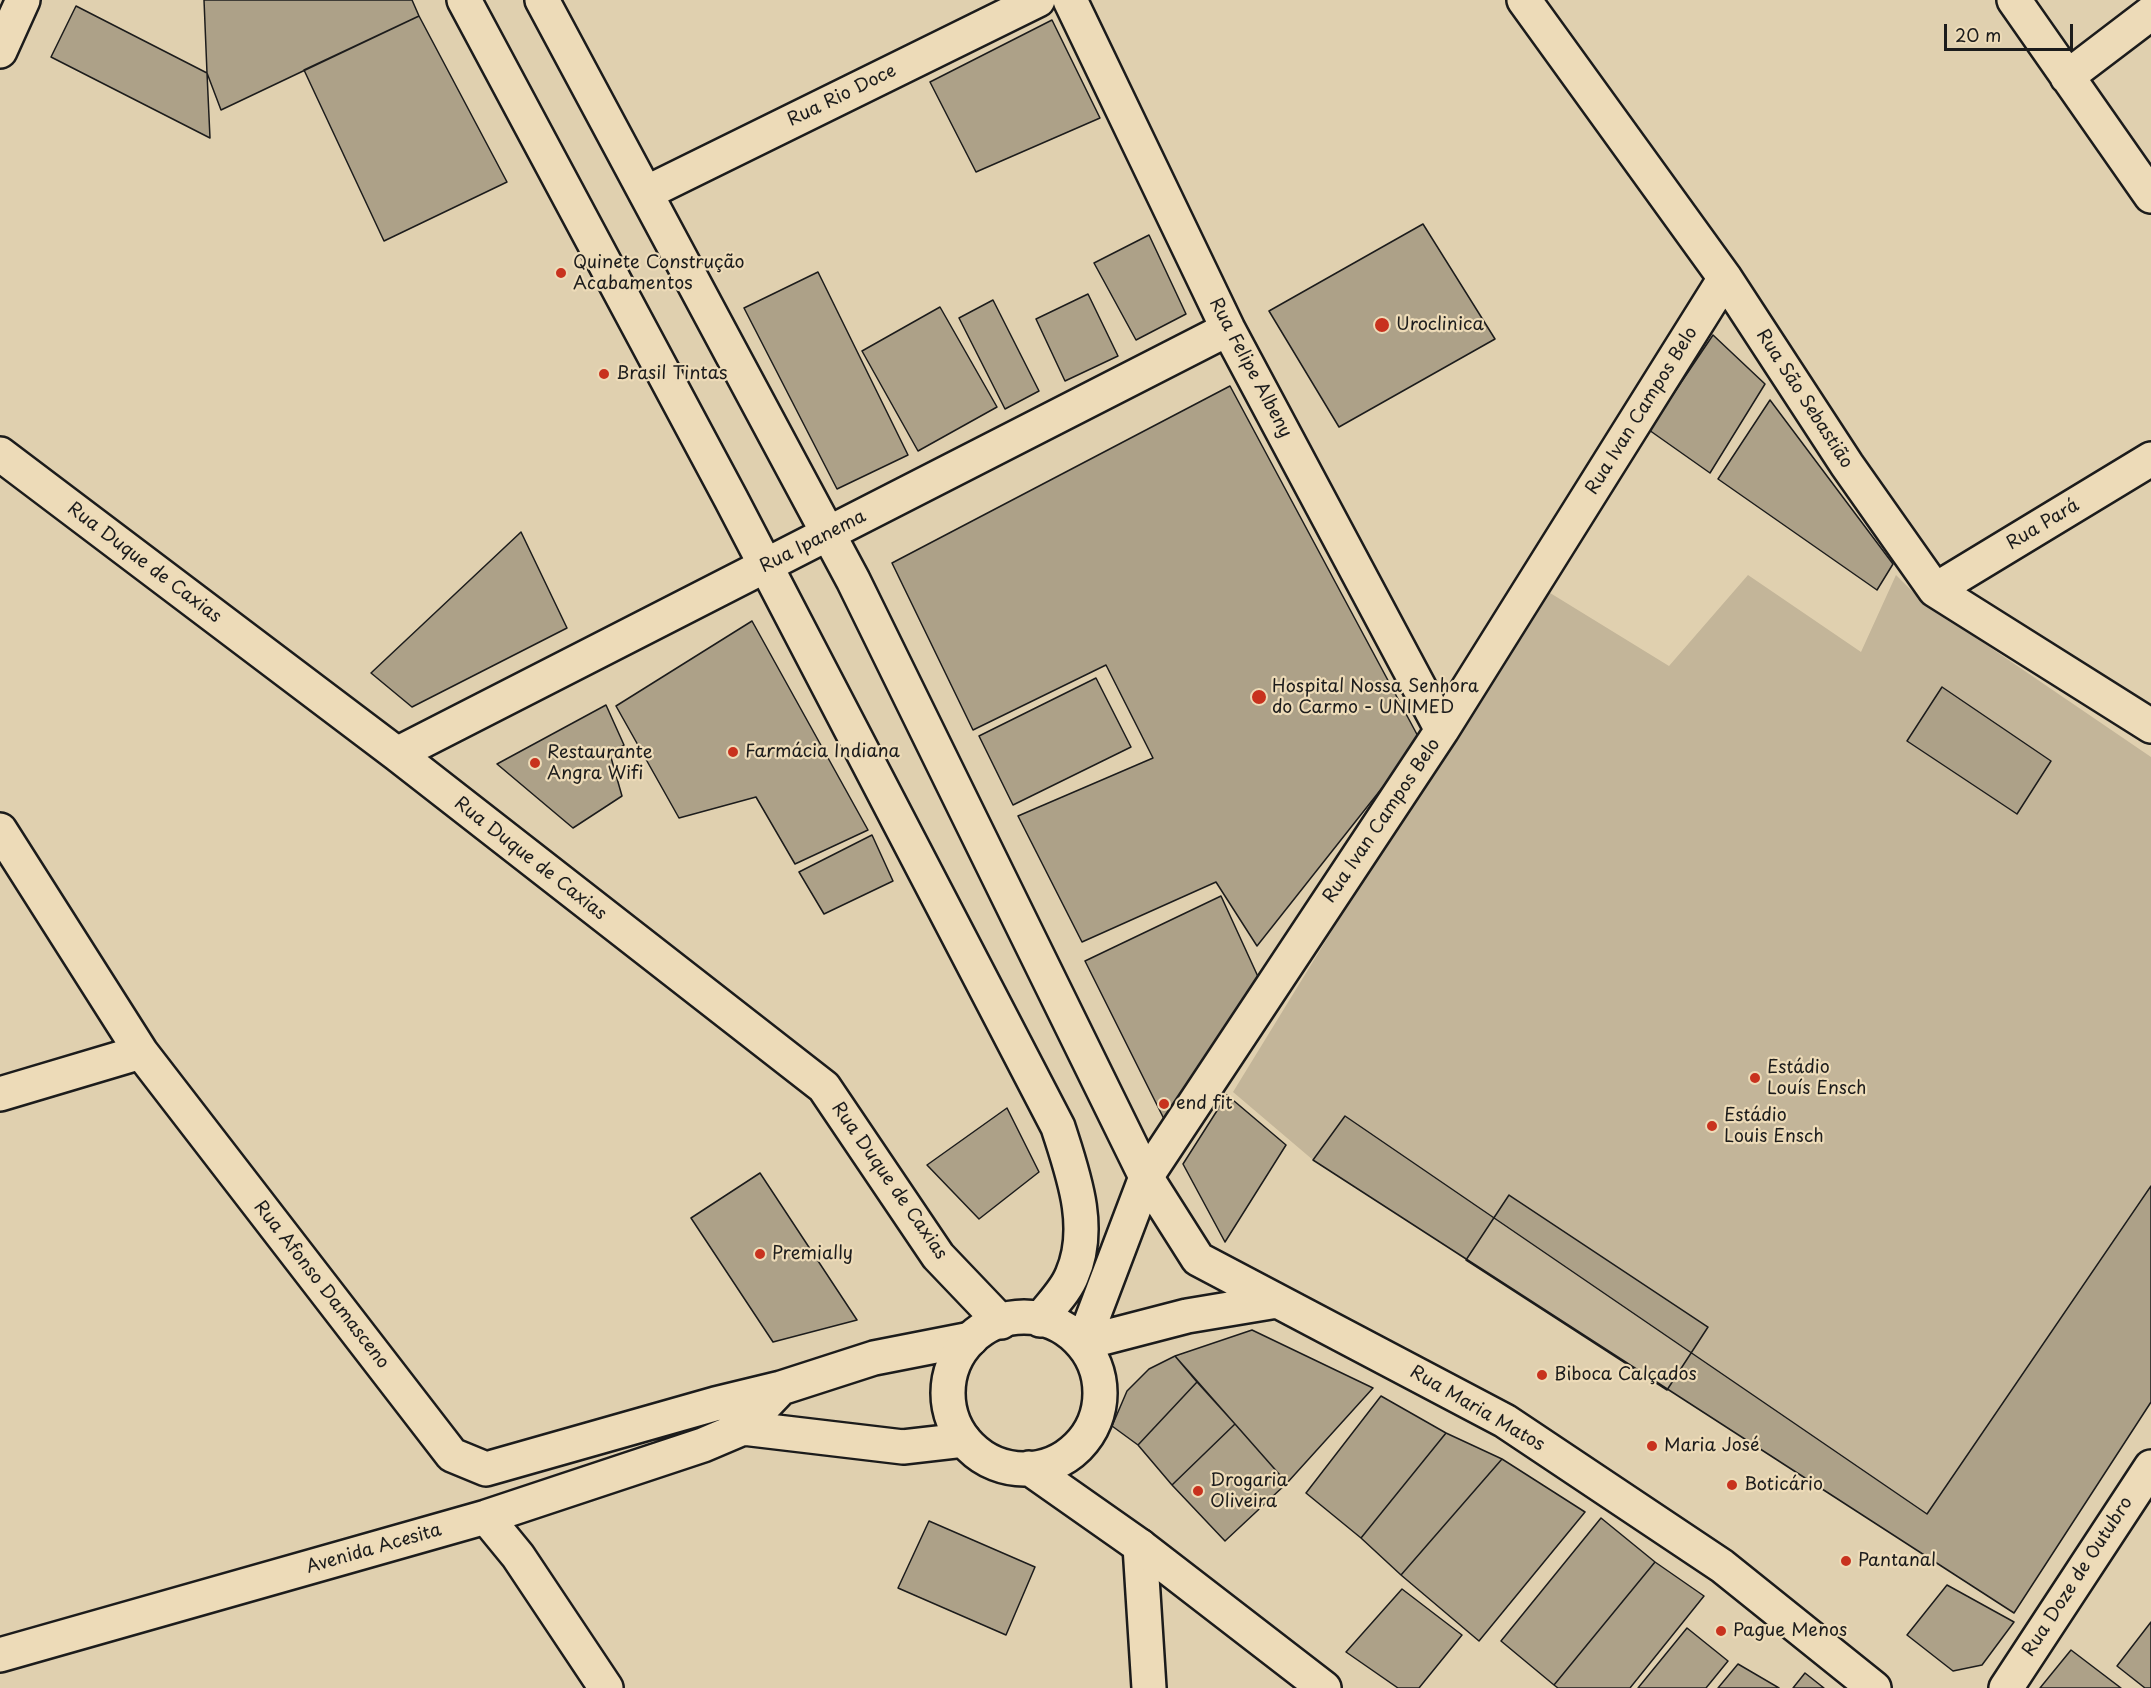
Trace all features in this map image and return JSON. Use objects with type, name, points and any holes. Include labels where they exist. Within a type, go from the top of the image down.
[{"type":"street","points":[[0,51],[23,0]]},
{"type":"street","points":[[464,0],[1058,1127],[1076,1182],[1081,1234],[1072,1276],[1040,1320]]},
{"type":"street","name":"Rua Maria Matos","points":[[543,0],[853,580],[1146,1177],[1198,1259],[1505,1421],[1722,1566],[1874,1688]]},
{"type":"street","name":"Rua Rio Doce","points":[[646,193],[1038,0]]},
{"type":"street","name":"Rua Felipe Albeny","points":[[1070,0],[1228,329],[1442,730]]},
{"type":"street","points":[[2014,0],[2151,196]]},
{"type":"street","name":"Rua São Sebastião","points":[[1528,2],[1725,278],[1847,465],[1935,590],[2151,726]]},
{"type":"street","points":[[2067,77],[2151,13]]},
{"type":"street","name":"Rua Ivan Campos Belo","points":[[1083,1343],[1146,1177],[1442,730],[1725,278]]},
{"type":"street","name":"Rua Ipanema","points":[[397,754],[1228,329]]},
{"type":"street","name":"Rua Duque de Caxias","points":[[0,454],[397,754],[824,1087],[938,1256],[1001,1322]]},
{"type":"street","name":"Rua Pará","points":[[1935,590],[2151,459]]},
{"type":"street","name":"Rua Afonso Damasceno","points":[[0,830],[141,1052],[452,1455],[486,1469],[715,1404],[782,1388]]},
{"type":"street","points":[[0,1094],[141,1052]]},
{"type":"street","points":[[1083,1343],[1187,1316],[1277,1301]]},
{"type":"street","points":[[1040,1320],[1067,1329],[1083,1343],[1095,1365],[1101,1388],[1099,1412],[1089,1434],[1074,1453],[1053,1465],[1029,1468],[986,1460],[964,1440],[950,1415],[947,1391],[952,1367],[960,1352],[971,1339],[1001,1322],[1040,1320]]},
{"type":"street","name":"Avenida Acesita","points":[[0,1655],[486,1517],[703,1445],[743,1428],[782,1388],[874,1358],[971,1339]]},
{"type":"street","name":"Avenida Acesita","points":[[743,1428],[903,1447],[964,1440]]},
{"type":"street","name":"Rua Doze de Outubro","points":[[2006,1688],[2151,1467]]},
{"type":"street","points":[[1029,1468],[1140,1546],[1324,1688]]},
{"type":"street","points":[[486,1517],[518,1556],[606,1688]]},
{"type":"street","points":[[1140,1546],[1149,1688]]},
{"type":"shaded area","name":"Estádio Louis Ensch","points":[[1748,575],[1861,652],[1896,575],[1922,601],[2151,757],[2151,1402],[2014,1613],[1313,1160],[1233,1092],[1542,588],[1669,666]]},
{"type":"building","points":[[204,0],[412,0],[419,16],[221,110],[207,73]]},
{"type":"building","points":[[76,6],[207,73],[210,138],[51,57]]},
{"type":"building","points":[[419,16],[507,182],[384,241],[304,70]]},
{"type":"building","points":[[1052,20],[1100,118],[976,172],[930,82]]},
{"type":"building","name":"Uroclinica","points":[[1423,224],[1495,339],[1339,427],[1269,311]]},
{"type":"building","points":[[1149,235],[1186,314],[1136,340],[1094,263]]},
{"type":"building","points":[[818,272],[908,455],[837,489],[744,308]]},
{"type":"building","points":[[1088,294],[1118,356],[1065,381],[1036,319]]},
{"type":"building","points":[[993,300],[1039,391],[1005,409],[959,318]]},
{"type":"building","points":[[940,307],[997,407],[918,451],[862,351]]},
{"type":"building","points":[[1713,335],[1765,384],[1710,473],[1649,430]]},
{"type":"building","name":"Hospital Nossa Senhora do Carmo - UNIMED","points":[[1230,386],[1420,740],[1257,946],[1216,882],[1082,942],[1018,816],[1153,758],[1106,665],[973,730],[892,563]]},
{"type":"building","points":[[1770,400],[1893,564],[1877,590],[1718,479]]},
{"type":"building","points":[[521,532],[567,628],[412,707],[371,673]]},
{"type":"building","name":"Farmácia Indiana","points":[[752,621],[868,830],[795,864],[756,797],[679,818],[616,706]]},
{"type":"building","points":[[1096,678],[1131,747],[1013,805],[979,736]]},
{"type":"building","points":[[1942,687],[2051,761],[2017,814],[1907,741]]},
{"type":"building","points":[[606,705],[624,745],[610,754],[622,796],[573,828],[497,764]]},
{"type":"building","points":[[872,835],[893,881],[824,914],[799,872]]},
{"type":"building","points":[[1221,896],[1260,981],[1165,1121],[1085,961]]},
{"type":"building","points":[[1227,1095],[1286,1145],[1225,1242],[1183,1164]]},
{"type":"building","points":[[1007,1108],[1039,1172],[979,1219],[927,1165]]},
{"type":"building","points":[[1345,1116],[1927,1514],[2151,1186],[2151,1402],[2014,1613],[1313,1160]]},
{"type":"building","points":[[760,1173],[857,1320],[773,1342],[691,1218]]},
{"type":"building","points":[[1509,1195],[1708,1327],[1667,1390],[1466,1260]]},
{"type":"building","points":[[1252,1330],[1373,1388],[1287,1483],[1175,1356]]},
{"type":"building","points":[[1175,1356],[1197,1382],[1138,1445],[1112,1426],[1127,1391],[1149,1369]]},
{"type":"building","points":[[1197,1382],[1235,1424],[1172,1485],[1138,1445]]},
{"type":"building","points":[[1381,1396],[1446,1433],[1361,1538],[1306,1493]]},
{"type":"building","points":[[1235,1424],[1287,1483],[1225,1541],[1172,1485]]},
{"type":"building","points":[[1446,1433],[1502,1459],[1401,1575],[1361,1538]]},
{"type":"building","points":[[1502,1459],[1585,1512],[1479,1641],[1401,1575]]},
{"type":"building","points":[[1601,1518],[1655,1562],[1554,1685],[1501,1641]]},
{"type":"building","points":[[929,1521],[1035,1567],[1006,1635],[898,1588]]},
{"type":"building","points":[[1655,1562],[1704,1596],[1630,1688],[1558,1688],[1554,1685]]},
{"type":"building","points":[[1947,1585],[2014,1622],[1982,1665],[1953,1671],[1907,1635]]},
{"type":"building","points":[[1402,1589],[1462,1635],[1419,1688],[1398,1688],[1346,1652]]},
{"type":"building","points":[[2151,1622],[2151,1688],[2145,1688],[2117,1666]]},
{"type":"building","points":[[1687,1628],[1728,1661],[1706,1688],[1638,1688]]},
{"type":"building","points":[[2071,1650],[2121,1688],[2040,1688]]},
{"type":"building","points":[[1738,1664],[1779,1688],[1718,1688]]},
{"type":"building","points":[[1805,1673],[1824,1688],[1793,1688]]},
{"type":"place","name":"Quinete Construção Acabamentos","points":[[561,273]]},
{"type":"place","name":"Uroclinica","points":[[1382,325]]},
{"type":"place","name":"Brasil Tintas","points":[[604,374]]},
{"type":"place","name":"Hospital Nossa Senhora do Carmo - UNIMED","points":[[1259,697]]},
{"type":"place","name":"Farmácia Indiana","points":[[733,752]]},
{"type":"place","name":"Restaurante Angra Wifi","points":[[535,763]]},
{"type":"place","name":"Estádio Louís Ensch","points":[[1755,1078]]},
{"type":"place","name":"end fit","points":[[1164,1104]]},
{"type":"place","name":"Estádio Louis Ensch","points":[[1712,1126]]},
{"type":"place","name":"Premially","points":[[760,1254]]},
{"type":"place","name":"Biboca Calçados","points":[[1542,1375]]},
{"type":"place","name":"Maria José","points":[[1652,1446]]},
{"type":"place","name":"Boticário","points":[[1732,1485]]},
{"type":"place","name":"Drogaria Oliveira","points":[[1198,1491]]},
{"type":"place","name":"Pantanal","points":[[1846,1561]]},
{"type":"place","name":"Pague Menos","points":[[1721,1631]]}]
